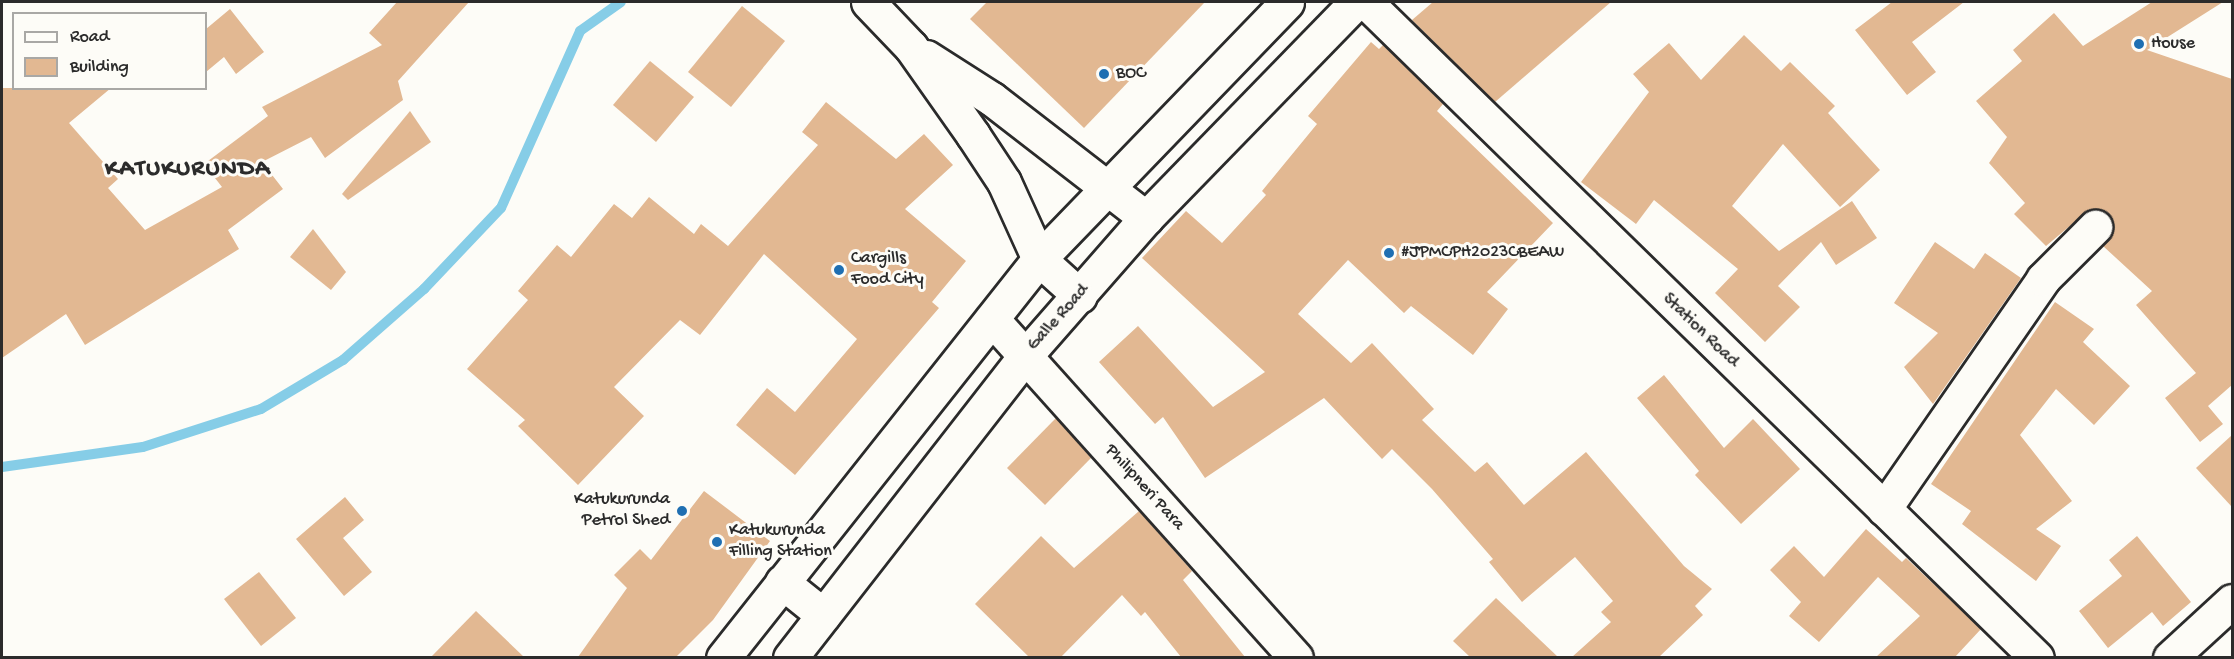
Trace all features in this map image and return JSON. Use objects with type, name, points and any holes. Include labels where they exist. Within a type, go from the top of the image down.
[{"type":"main road","points":[[868,2],[911,47],[1004,182],[1039,260],[1080,296]]},
{"type":"main road","points":[[723,657],[1039,260],[1105,187],[1287,2]]},
{"type":"main road","name":"Galle Road","points":[[790,657],[1026,355],[1146,218],[1356,2]]},
{"type":"main road","name":"Station Road","points":[[1366,2],[2037,657]]},
{"type":"main road","points":[[911,47],[992,99],[1146,218]]},
{"type":"main road","points":[[1884,509],[2043,279],[2095,227]]},
{"type":"main road","name":"Philipneri Para","points":[[992,319],[1296,657]]},
{"type":"main road","points":[[782,582],[823,615]]},
{"type":"main road","points":[[2170,657],[2232,601]]},
{"type":"building","points":[[397,2],[469,2],[398,81],[403,100],[325,158],[311,137],[262,162],[283,189],[228,230],[239,249],[85,345],[66,314],[2,358],[2,88],[12,88],[12,90],[109,90],[69,123],[118,179],[108,188],[145,230],[222,187],[204,164],[268,116],[262,107],[382,45],[369,33]]},
{"type":"building","points":[[987,2],[1205,2],[1084,128],[970,19]]},
{"type":"building","points":[[1433,2],[1611,2],[1495,102],[1412,20]]},
{"type":"building","points":[[1892,2],[1964,2],[1912,42],[1936,72],[1907,95],[1855,30]]},
{"type":"building","points":[[2152,2],[2223,2],[2147,50],[2232,79],[2232,385],[2208,406],[2223,424],[2200,442],[2165,398],[2196,373],[2136,305],[2152,291],[2103,246],[2113,231],[2109,214],[2090,209],[2046,246],[2014,214],[2025,203],[1989,163],[2007,137],[1976,101],[2022,61],[2013,50],[2054,13],[2083,46]]},
{"type":"building","points":[[742,6],[785,41],[731,107],[688,72]]},
{"type":"building","points":[[230,9],[264,52],[236,74],[224,57],[207,71],[207,28]]},
{"type":"building","points":[[1744,35],[1781,71],[1790,62],[1835,106],[1828,113],[1880,170],[1840,207],[1783,144],[1732,206],[1779,251],[1852,201],[1877,238],[1836,265],[1821,242],[1778,286],[1800,307],[1765,342],[1715,293],[1738,269],[1654,200],[1636,224],[1581,182],[1649,92],[1633,74],[1669,43],[1701,80]]},
{"type":"building","points":[[1371,42],[1379,49],[1383,45],[1443,104],[1437,111],[1553,223],[1487,292],[1508,309],[1473,355],[1411,306],[1404,313],[1348,260],[1298,314],[1351,363],[1372,343],[1434,409],[1422,420],[1475,472],[1487,462],[1524,505],[1586,452],[1684,566],[1712,589],[1695,606],[1703,615],[1659,657],[1572,657],[1611,622],[1601,612],[1613,601],[1575,557],[1522,602],[1489,562],[1493,559],[1432,489],[1392,449],[1382,459],[1324,398],[1205,478],[1163,417],[1155,424],[1099,362],[1138,326],[1213,407],[1265,372],[1142,258],[1186,211],[1222,243],[1266,195],[1262,191],[1317,124],[1308,116]]},
{"type":"building","points":[[650,61],[694,97],[656,142],[613,105]]},
{"type":"building","points":[[826,102],[896,159],[924,134],[953,165],[905,209],[966,261],[932,302],[939,308],[795,475],[736,425],[767,388],[795,412],[857,339],[764,254],[700,335],[680,320],[614,387],[644,416],[578,485],[518,426],[525,420],[467,369],[528,300],[518,291],[557,245],[571,257],[614,204],[632,218],[649,197],[694,234],[701,224],[728,246],[818,145],[802,132]]},
{"type":"building","points":[[410,111],[431,142],[348,200],[342,194]]},
{"type":"building","points":[[313,229],[346,272],[331,290],[290,257]]},
{"type":"building","points":[[1935,242],[1974,269],[1985,253],[2021,278],[1933,404],[1904,367],[1938,333],[1894,303]]},
{"type":"building","points":[[2055,302],[2094,329],[2083,342],[2130,386],[2094,425],[2056,389],[2020,435],[2072,501],[2036,529],[2061,546],[2036,581],[1962,524],[1971,511],[1931,484]]},
{"type":"building","points":[[1664,375],[1724,448],[1753,419],[1800,469],[1741,524],[1695,475],[1699,471],[1637,398]]},
{"type":"building","points":[[1056,418],[1091,458],[1045,505],[1007,468]]},
{"type":"building","points":[[2232,435],[2232,507],[2196,468]]},
{"type":"building","points":[[704,491],[770,541],[713,620],[676,657],[578,657],[627,588],[614,575],[640,549],[651,560]]},
{"type":"building","points":[[345,497],[364,520],[343,538],[372,572],[344,596],[296,539]]},
{"type":"building","points":[[1139,511],[1192,571],[1183,580],[1245,657],[1181,657],[1145,612],[1141,616],[1122,595],[1061,657],[1029,657],[975,604],[1041,536],[1074,568]]},
{"type":"building","points":[[1866,529],[1902,562],[1906,558],[1981,629],[1955,657],[1876,657],[1920,616],[1878,577],[1819,642],[1789,616],[1801,602],[1770,570],[1794,546],[1824,577]]},
{"type":"building","points":[[2137,536],[2191,602],[2163,626],[2152,612],[2108,648],[2079,611],[2122,576],[2109,560]]},
{"type":"building","points":[[259,572],[296,618],[261,646],[224,599]]},
{"type":"building","points":[[1496,598],[1558,657],[1470,657],[1453,641]]},
{"type":"building","points":[[476,611],[524,657],[431,657]]},
{"type":"waterway","points":[[2,467],[143,447],[261,409],[343,360],[424,289],[501,208],[580,31],[621,2]]},
{"type":"place","name":"House","points":[[2139,44]]},
{"type":"place","name":"BOC","points":[[1104,74]]},
{"type":"place","name":"#JPMCPH2023CBEAW","points":[[1389,253]]},
{"type":"place","name":"Cargills Food City","points":[[839,270]]},
{"type":"place","name":"Katukurunda Petrol Shed","points":[[682,511]]},
{"type":"place","name":"Katukurunda Filling Station","points":[[717,542]]},
{"type":"district","name":"KATUKURUNDA","points":[[188,170]]}]
